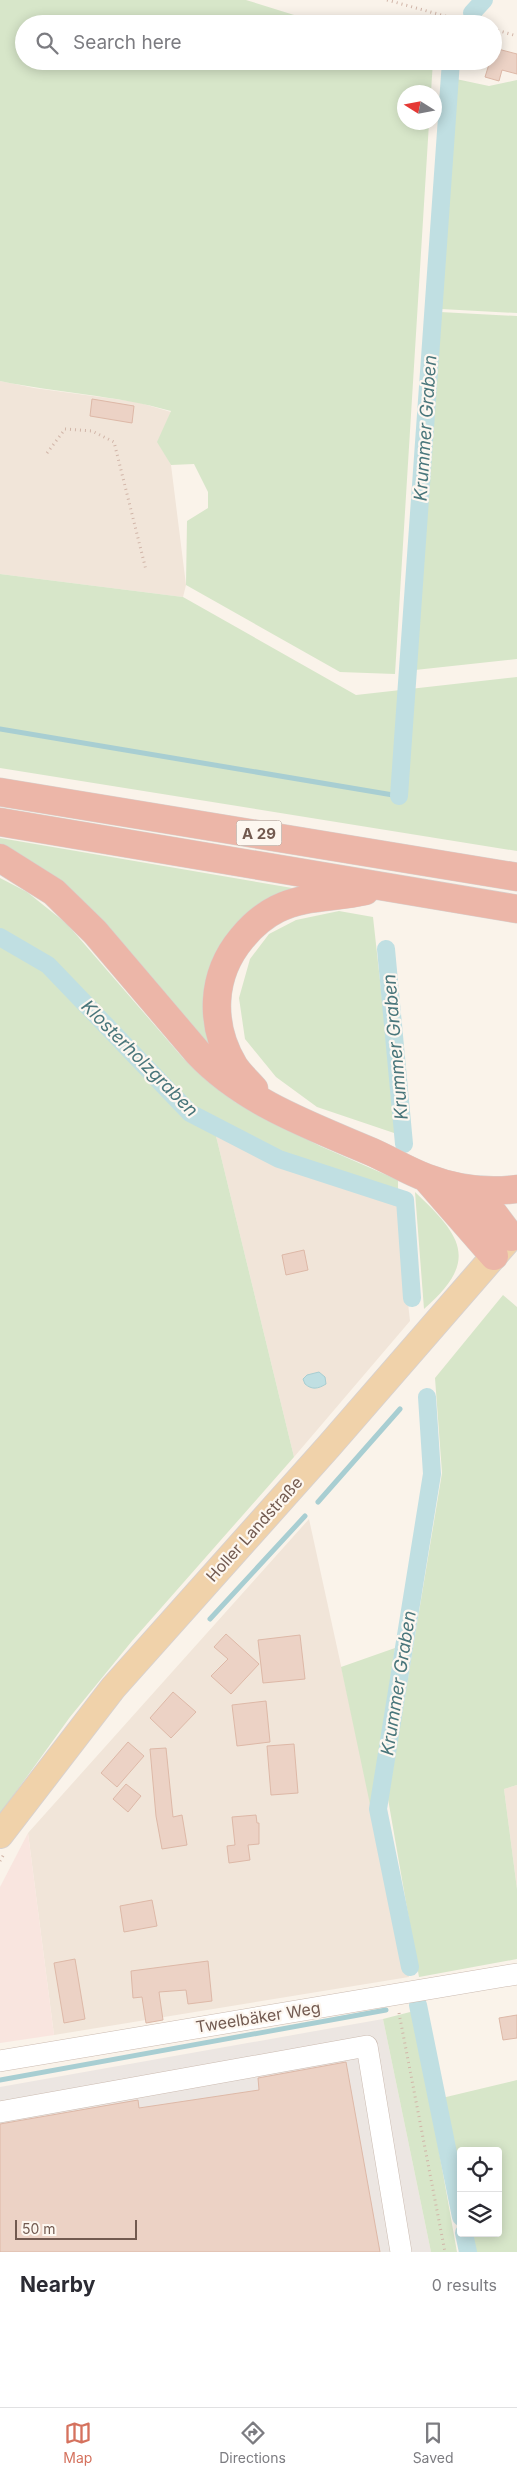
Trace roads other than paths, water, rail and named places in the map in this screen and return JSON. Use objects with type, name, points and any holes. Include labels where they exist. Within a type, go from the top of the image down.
[{"type":"highway","name":"A 29","points":[[0,792],[517,877]]},
{"type":"highway","name":"A 29","points":[[0,822],[517,909]]},
{"type":"highway","points":[[0,858],[54,892],[95,932],[214,1070],[231,1084],[268,1105],[426,1178],[460,1187],[491,1192],[517,1189]]},
{"type":"highway","points":[[268,1105],[235,1067],[218,1025],[218,987],[223,967],[234,948],[247,932],[276,909],[313,897],[351,894],[386,886]]},
{"type":"highway","points":[[426,1178],[507,1241]]},
{"type":"highway","points":[[460,1187],[490,1209],[507,1241]]},
{"type":"main road","name":"Holler Landstraße","points":[[0,1835],[113,1688],[324,1452],[507,1241]]},
{"type":"street","name":"Tweelbäker Weg","points":[[0,2061],[517,1974]]},
{"type":"street","points":[[0,2112],[367,2046],[401,2252]]},
{"type":"water","points":[[319,1372],[325,1377],[326,1384],[315,1388],[305,1384],[303,1379],[307,1375]]},
{"type":"waterway","name":"Krummer Graben","points":[[472,13],[484,0]]},
{"type":"waterway","name":"Krummer Graben","points":[[399,796],[450,70]]},
{"type":"waterway","points":[[0,729],[399,796]]},
{"type":"waterway","name":"Klosterholzgraben","points":[[0,937],[48,965],[190,1113],[279,1159],[405,1200],[412,1298]]},
{"type":"waterway","name":"Krummer Graben","points":[[386,949],[404,1144]]},
{"type":"waterway","name":"Krummer Graben","points":[[410,1967],[378,1809],[432,1474],[427,1397]]},
{"type":"waterway","points":[[318,1502],[400,1409]]},
{"type":"waterway","points":[[210,1619],[305,1516]]},
{"type":"waterway","name":"Krummer Graben","points":[[418,2005],[457,2197]]},
{"type":"waterway","points":[[0,2080],[386,2010]]},
{"type":"waterway","name":"Krummer Graben","points":[[465,2237],[468,2252]]}]
